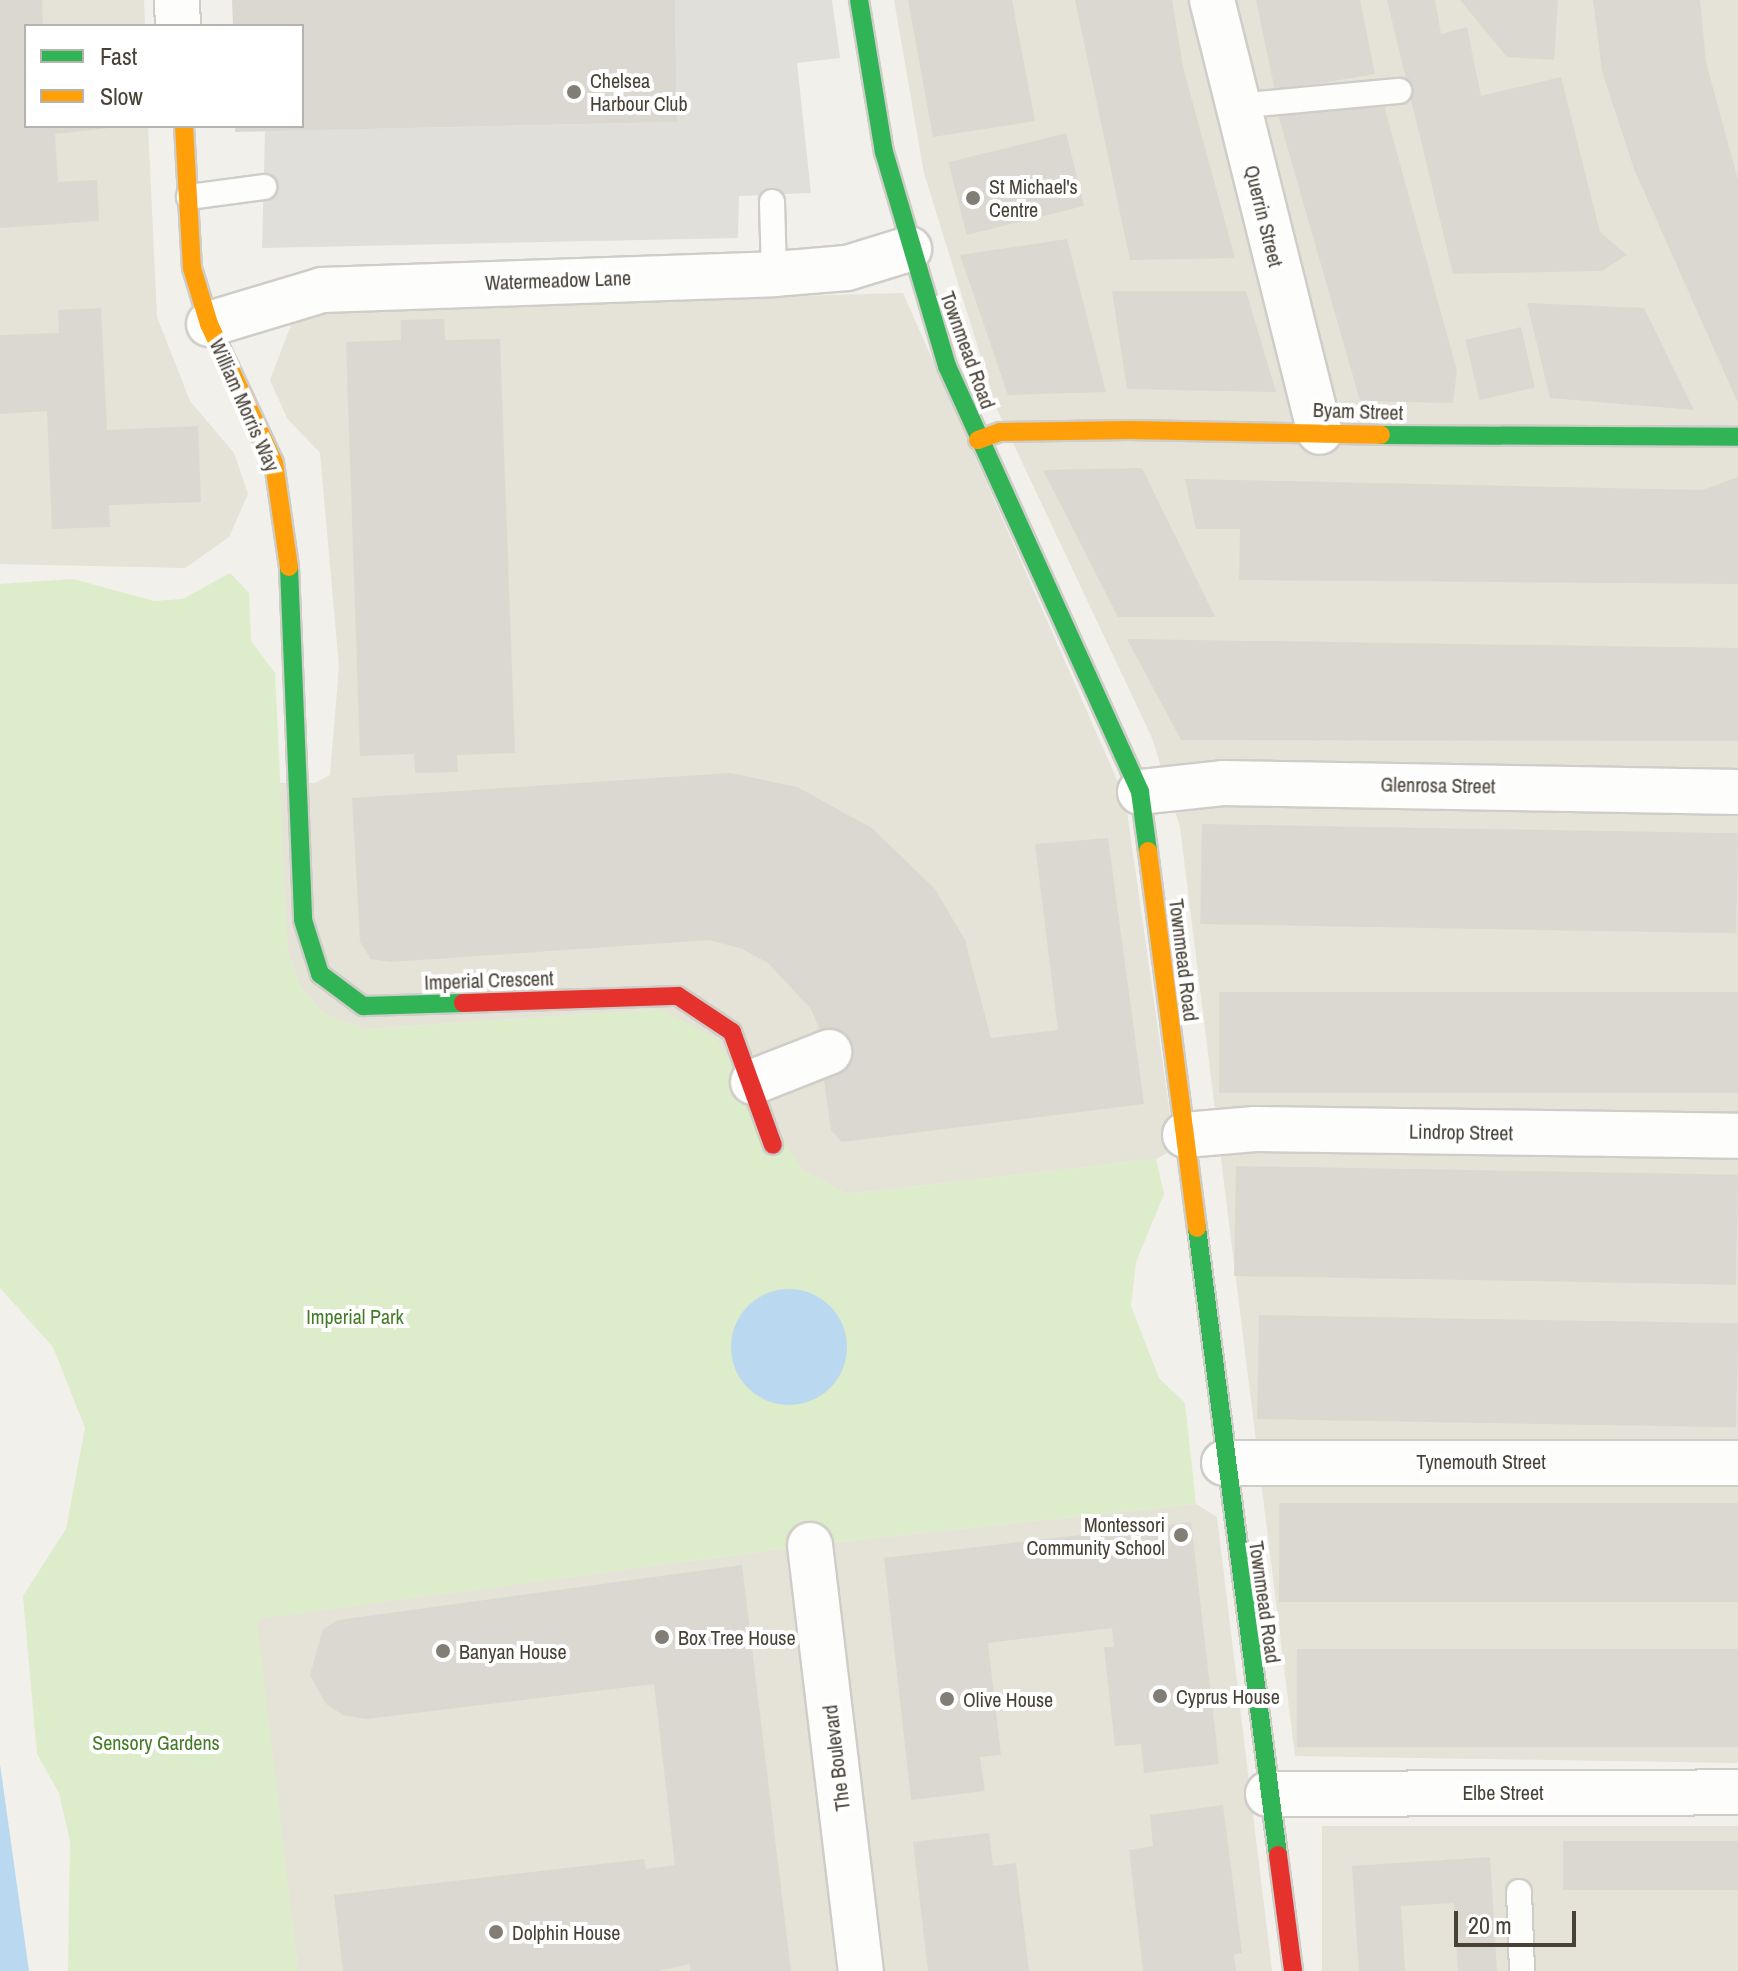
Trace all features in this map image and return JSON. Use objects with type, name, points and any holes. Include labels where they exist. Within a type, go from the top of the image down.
[{"type":"street","points":[[177,0],[178,24]]},
{"type":"street","name":"Townmead Road","points":[[859,0],[909,249],[978,440],[1140,792],[1224,1463],[1293,1971]]},
{"type":"street","name":"Querrin Street","points":[[1212,0],[1236,106],[1320,432]]},
{"type":"street","name":"William Morris Way","points":[[184,128],[192,268],[209,324],[274,463],[287,518],[299,783]]},
{"type":"street","name":"Watermeadow Lane","points":[[209,324],[322,290],[774,274],[847,268],[909,249]]},
{"type":"street","name":"Byam Street","points":[[978,440],[1028,432],[1320,432],[1714,442],[1738,437]]},
{"type":"street","name":"Imperial Crescent","points":[[299,783],[303,920],[320,974],[339,994],[363,1006],[678,996],[732,1032],[753,1082],[773,1145]]},
{"type":"street","name":"Glenrosa Street","points":[[1140,792],[1223,783],[1738,792]]},
{"type":"street","points":[[753,1082],[829,1052]]},
{"type":"street","name":"Lindrop Street","points":[[1185,1135],[1255,1129],[1738,1136]]},
{"type":"street","name":"Tynemouth Street","points":[[1224,1463],[1738,1463]]},
{"type":"street","name":"The Boulevard","points":[[810,1545],[861,1971]]},
{"type":"street","name":"Elbe Street","points":[[1268,1794],[1738,1792]]},
{"type":"lane","points":[[1236,106],[1399,91]]},
{"type":"lane","points":[[189,197],[264,187]]},
{"type":"lane","points":[[772,202],[774,274]]},
{"type":"lane","points":[[1519,1892],[1522,1971]]},
{"type":"shaded area","points":[[0,0],[144,0],[145,24],[24,24],[24,128],[148,128],[157,317],[190,401],[234,453],[248,494],[229,537],[185,568],[0,564]]},
{"type":"shaded area","points":[[675,0],[832,0],[840,58],[797,63],[811,193],[739,196],[738,238],[262,248],[265,131],[677,122]]},
{"type":"shaded area","points":[[894,0],[1738,0],[1738,1763],[1295,1756],[1180,827],[1152,738],[997,409],[924,173]]},
{"type":"shaded area","points":[[903,293],[1125,798],[1175,1149],[1156,1159],[847,1194],[804,1171],[660,1009],[367,1029],[326,1015],[301,988],[288,953],[278,783],[315,783],[330,775],[339,666],[320,453],[287,418],[270,380],[291,325],[321,310]]},
{"type":"shaded area","points":[[1196,1504],[1217,1517],[1272,1971],[298,1971],[256,1619],[810,1545]]},
{"type":"shaded area","points":[[1322,1826],[1738,1826],[1738,1971],[1322,1971]]},
{"type":"green space","name":"Imperial Park","points":[[230,573],[249,593],[251,641],[275,673],[288,953],[301,988],[326,1015],[367,1029],[660,1009],[715,1038],[804,1171],[847,1194],[1156,1159],[1164,1194],[1136,1262],[1131,1306],[1159,1378],[1185,1403],[1196,1504],[810,1545],[257,1619],[298,1971],[68,1971],[70,1841],[59,1793],[37,1754],[23,1596],[66,1529],[85,1428],[53,1347],[0,1288],[0,584],[73,579],[154,601],[183,599]]},
{"type":"water","points":[[789,1289],[811,1293],[830,1306],[843,1325],[847,1347],[843,1369],[830,1388],[811,1401],[789,1405],[767,1401],[748,1388],[735,1369],[731,1347],[735,1325],[748,1306],[767,1293]]},
{"type":"water","points":[[0,1764],[29,1971],[0,1971]]},
{"type":"building","points":[[0,0],[42,0],[43,24],[24,24],[24,128],[109,128],[55,134],[58,182],[97,180],[99,221],[0,228]]},
{"type":"building","name":"Chelsea Harbour Club","points":[[232,0],[675,0],[677,122],[235,132],[235,128],[304,128],[304,24],[233,24]]},
{"type":"building","points":[[908,0],[1012,0],[1035,121],[933,137]]},
{"type":"building","points":[[1075,0],[1172,0],[1183,67],[1235,258],[1130,260]]},
{"type":"building","points":[[1256,0],[1360,0],[1375,74],[1275,91]]},
{"type":"building","points":[[1387,0],[1435,0],[1441,34],[1467,27],[1481,96],[1561,77],[1600,232],[1627,255],[1602,271],[1453,274]]},
{"type":"building","points":[[1460,0],[1558,0],[1554,60],[1507,57]]},
{"type":"building","points":[[1593,0],[1700,0],[1706,62],[1738,180],[1738,403],[1634,169],[1602,71]]},
{"type":"building","points":[[1383,102],[1457,371],[1453,403],[1360,401],[1277,111]]},
{"type":"building","points":[[1066,133],[1084,206],[967,235],[949,162]]},
{"type":"building","points":[[1067,239],[1106,392],[1008,395],[960,255]]},
{"type":"building","points":[[1112,291],[1246,291],[1276,392],[1127,389]]},
{"type":"building","points":[[1527,303],[1644,308],[1694,410],[1550,398]]},
{"type":"building","points":[[101,308],[107,430],[198,426],[201,502],[109,505],[110,527],[52,529],[47,411],[0,414],[0,335],[59,333],[58,310]]},
{"type":"building","points":[[444,319],[445,340],[500,339],[515,753],[457,755],[458,772],[415,773],[414,754],[360,756],[346,342],[401,340],[401,320]]},
{"type":"building","points":[[1521,327],[1535,387],[1479,400],[1465,340]]},
{"type":"building","points":[[1142,468],[1215,617],[1118,617],[1043,470]]},
{"type":"building","points":[[1738,477],[1738,584],[1239,580],[1240,529],[1196,529],[1185,479],[1702,490]]},
{"type":"building","points":[[1127,639],[1738,648],[1738,741],[1181,740]]},
{"type":"building","points":[[730,773],[797,787],[872,828],[935,889],[965,940],[991,1038],[1058,1030],[1035,844],[1108,838],[1144,1104],[842,1142],[831,1130],[822,1066],[829,1052],[811,1009],[768,963],[740,948],[708,940],[391,962],[371,959],[360,942],[352,798]]},
{"type":"building","points":[[1202,824],[1738,833],[1736,933],[1200,924]]},
{"type":"building","points":[[1219,992],[1738,992],[1738,1093],[1219,1093]]},
{"type":"building","points":[[1236,1166],[1738,1175],[1736,1285],[1234,1276]]},
{"type":"building","points":[[1259,1315],[1738,1323],[1736,1427],[1257,1419]]},
{"type":"building","points":[[1279,1503],[1738,1503],[1738,1602],[1279,1602]]},
{"type":"building","points":[[1191,1522],[1219,1764],[1144,1773],[1141,1744],[1115,1746],[1104,1647],[1114,1647],[1112,1628],[988,1643],[1001,1755],[980,1757],[985,1791],[911,1800],[884,1558]]},
{"type":"building","points":[[742,1565],[791,1971],[690,1971],[690,1964],[658,1971],[343,1971],[334,1895],[644,1859],[646,1869],[675,1865],[654,1684],[366,1719],[343,1715],[326,1704],[310,1675],[323,1629],[338,1620]]},
{"type":"building","points":[[1297,1649],[1738,1649],[1738,1747],[1297,1747]]},
{"type":"building","points":[[1223,1805],[1242,1953],[1234,1954],[1236,1971],[1143,1971],[1129,1850],[1153,1846],[1150,1815]]},
{"type":"building","points":[[989,1833],[993,1866],[1016,1863],[1029,1971],[928,1971],[913,1842]]},
{"type":"building","points":[[1563,1841],[1738,1841],[1738,1890],[1563,1890]]},
{"type":"building","points":[[1490,1857],[1497,1971],[1458,1971],[1454,1903],[1401,1906],[1405,1971],[1359,1971],[1352,1866]]},
{"type":"traffic: fast","points":[[859,0],[884,152],[947,366],[1140,792],[1148,851]]},
{"type":"traffic: fast","points":[[1381,435],[1738,437]]},
{"type":"traffic: fast","points":[[289,567],[303,920],[320,974],[363,1006],[463,1003]]},
{"type":"traffic: fast","points":[[1197,1228],[1278,1855]]},
{"type":"traffic: slow","points":[[184,128],[192,268],[209,324],[274,463],[289,567]]},
{"type":"traffic: slow","points":[[978,440],[1000,432],[1129,430],[1381,435]]},
{"type":"traffic: slow","points":[[1148,851],[1197,1228]]},
{"type":"traffic: jam","points":[[463,1003],[678,996],[732,1032],[773,1145]]},
{"type":"traffic: jam","points":[[1278,1855],[1293,1971]]},
{"type":"place","name":"Chelsea Harbour Club","points":[[574,92]]},
{"type":"place","name":"St Michael's Centre","points":[[973,198]]},
{"type":"place","name":"Montessori Community School","points":[[1181,1535]]},
{"type":"place","name":"Box Tree House","points":[[662,1637]]},
{"type":"place","name":"Banyan House","points":[[443,1651]]},
{"type":"place","name":"Cyprus House","points":[[1160,1696]]},
{"type":"place","name":"Olive House","points":[[947,1699]]},
{"type":"place","name":"Dolphin House","points":[[496,1932]]},
{"type":"park label","name":"Sensory Gardens","points":[[156,1742]]}]
